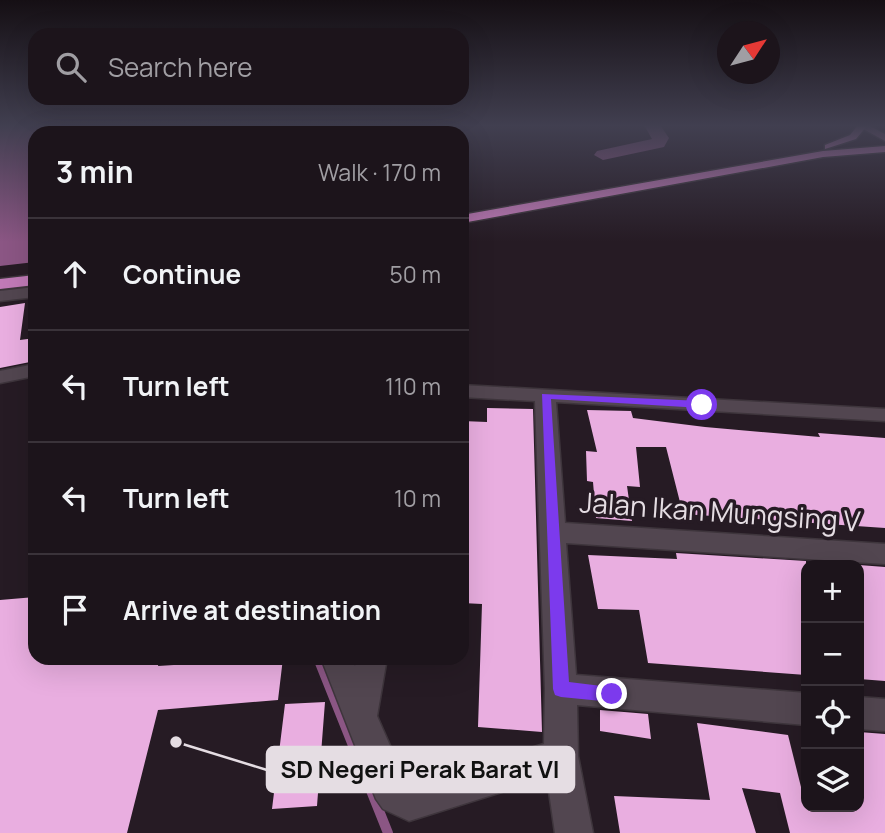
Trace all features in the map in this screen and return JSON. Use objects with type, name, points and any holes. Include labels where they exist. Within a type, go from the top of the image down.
[{"type":"highway","points":[[469,211],[731,164]]},
{"type":"highway","points":[[469,218],[768,164]]},
{"type":"highway","points":[[0,275],[28,272]]},
{"type":"highway","points":[[0,284],[28,281]]},
{"type":"street","points":[[0,296],[28,293]]},
{"type":"street","points":[[0,377],[28,371]]},
{"type":"street","points":[[469,391],[885,415]]},
{"type":"street","points":[[545,396],[550,532],[561,689],[561,756],[573,833]]},
{"type":"street","name":"Jalan Ikan Mungsing V","points":[[550,532],[885,554]]},
{"type":"street","points":[[339,665],[389,786],[396,796],[409,803],[561,756]]},
{"type":"street","points":[[360,718],[371,665]]},
{"type":"street","points":[[561,689],[801,709]]},
{"type":"street","points":[[864,713],[885,715]]},
{"type":"shaded area","points":[[0,164],[28,164],[28,292],[0,295]]},
{"type":"pier","points":[[28,263],[28,285],[0,288],[0,266]]},
{"type":"building","points":[[25,303],[20,340],[28,339],[28,362],[0,368],[0,307]]},
{"type":"building","points":[[487,408],[533,409],[542,732],[478,727],[482,604],[469,603],[469,421],[487,422]]},
{"type":"building","points":[[587,410],[631,411],[633,418],[705,427],[820,437],[818,433],[885,438],[885,528],[683,514],[666,447],[636,447],[640,487],[627,486],[632,521],[596,518],[593,482],[587,481],[586,451],[597,452]]},
{"type":"building","points":[[676,553],[801,561],[801,675],[648,663],[639,610],[598,609],[588,555],[677,559]]},
{"type":"building","points":[[864,565],[885,567],[885,681],[864,679]]},
{"type":"building","points":[[28,598],[28,665],[282,665],[278,700],[158,710],[127,833],[0,833],[0,600]]},
{"type":"building","points":[[325,702],[317,806],[272,809],[285,704]]},
{"type":"building","points":[[600,710],[648,714],[651,739],[600,731]]},
{"type":"building","points":[[697,723],[788,735],[801,787],[801,812],[864,812],[864,732],[885,734],[885,833],[790,833],[780,793],[742,788],[756,833],[620,833],[614,796],[710,800]]},
{"type":"waterway","points":[[321,665],[388,833]]},
{"type":"place","name":"SD Negeri Perak Barat VI","points":[[176,742]]},
{"type":"route","points":[[612,694],[561,689],[550,532],[545,396],[702,405]]}]
